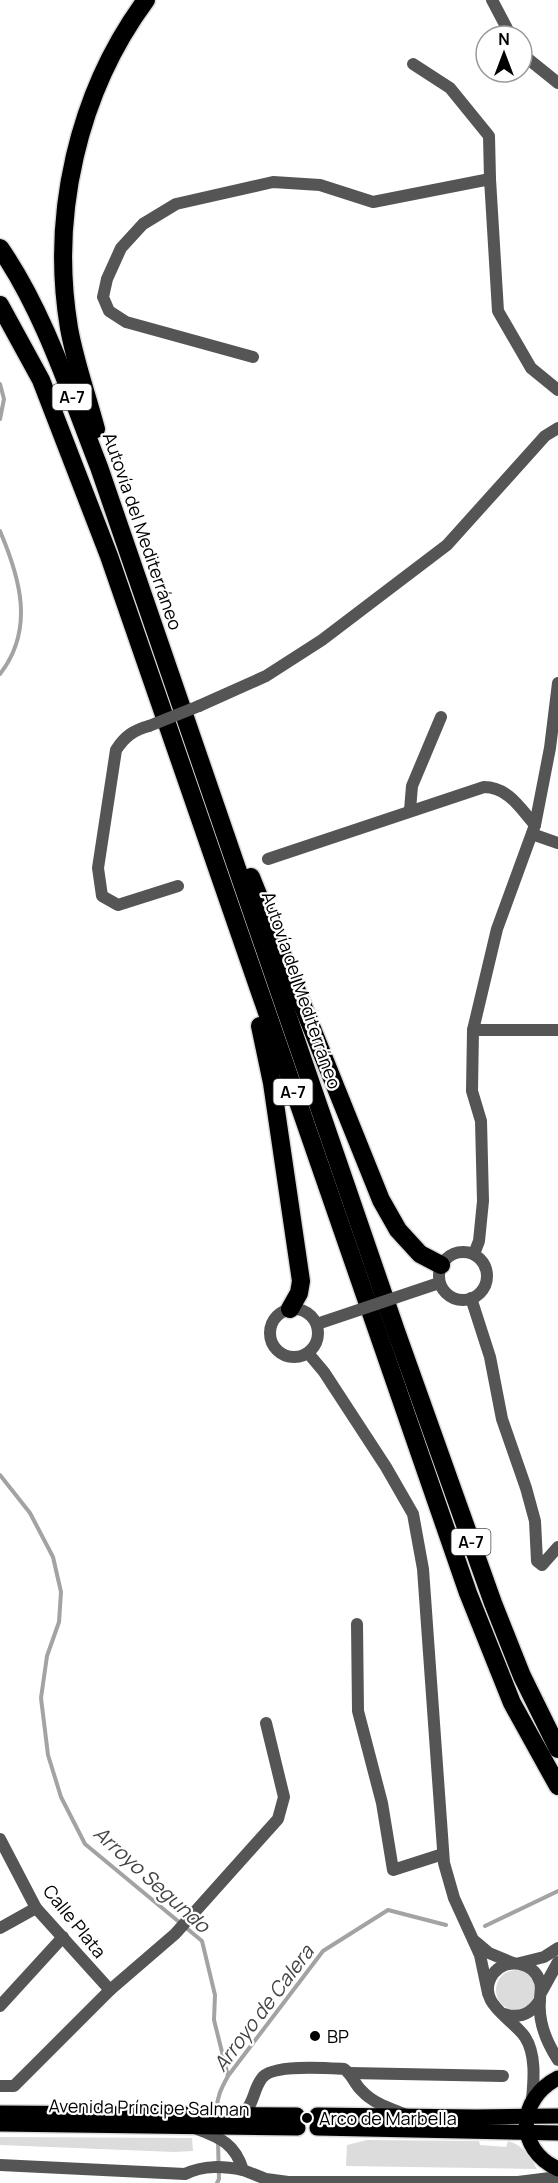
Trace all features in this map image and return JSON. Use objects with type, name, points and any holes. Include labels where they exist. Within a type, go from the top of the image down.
[{"type":"highway","points":[[99,467],[96,429],[69,327],[65,282],[66,208],[70,175],[81,131],[95,91],[126,27],[146,0]]},
{"type":"highway","name":"Autovía del Mediterráneo","points":[[0,248],[35,310],[99,467],[388,1308],[493,1603],[522,1676],[558,1749]]},
{"type":"highway","name":"A-7","points":[[0,305],[45,391],[109,556],[472,1604],[512,1702],[558,1786]]},
{"type":"highway","points":[[220,816],[256,885],[381,1200],[398,1230],[440,1274]]},
{"type":"highway","points":[[222,886],[225,916],[262,1035],[272,1083],[301,1281],[290,1309]]},
{"type":"main road","points":[[500,2117],[521,2109],[547,2084],[558,2078]]},
{"type":"main road","points":[[532,2099],[527,2117],[528,2133],[539,2156]]},
{"type":"main road","name":"Avenida Príncipe Salman","points":[[0,2113],[297,2122]]},
{"type":"main road","points":[[558,2116],[411,2116],[317,2122],[558,2133]]},
{"type":"main road","name":"Avenida Príncipe Salman","points":[[0,2124],[191,2120]]},
{"type":"main road","points":[[475,2130],[485,2138],[515,2140],[558,2169]]},
{"type":"street","points":[[492,0],[505,24]]},
{"type":"street","points":[[413,64],[450,88],[489,136],[498,311],[531,368],[558,390]]},
{"type":"street","points":[[534,64],[558,84]]},
{"type":"street","points":[[253,357],[126,322],[109,311],[103,297],[107,279],[121,248],[143,224],[176,204],[273,182],[320,185],[373,202],[490,179]]},
{"type":"street","points":[[178,886],[118,905],[102,896],[98,868],[116,750],[123,740],[135,730],[200,706],[266,676],[322,640],[447,545],[545,436],[558,428]]},
{"type":"street","points":[[474,1254],[479,1241],[483,1201],[481,1121],[472,1091],[473,1030],[497,929],[533,830],[550,748],[558,683]]},
{"type":"street","points":[[410,810],[412,786],[441,717]]},
{"type":"street","points":[[268,859],[484,787],[494,787],[507,793],[533,830],[558,843]]},
{"type":"street","points":[[473,1030],[558,1030]]},
{"type":"street","points":[[318,1324],[440,1274],[451,1254],[466,1252],[474,1254],[485,1265],[486,1281],[483,1288],[471,1298],[464,1300],[448,1295],[440,1274]]},
{"type":"street","points":[[471,1298],[490,1357],[502,1419],[535,1521],[537,1561],[542,1565],[558,1547]]},
{"type":"street","points":[[290,1309],[303,1310],[318,1324],[318,1340],[308,1353],[293,1358],[285,1356],[273,1346],[270,1339],[270,1330],[276,1316],[290,1309]]},
{"type":"street","points":[[308,1353],[324,1372],[386,1467],[413,1514],[423,1569],[444,1863],[454,1898],[474,1938],[482,1962],[488,1994],[496,2009],[504,2014],[526,2038],[533,2060],[532,2099]]},
{"type":"street","points":[[357,1624],[358,1711],[382,1803],[393,1870],[443,1854]]},
{"type":"street","points":[[0,2086],[14,2086],[110,1990],[175,1934],[278,1819],[284,1797],[266,1724]]},
{"type":"street","name":"Calle Plata","points":[[0,1839],[36,1908],[110,1990]]},
{"type":"street","points":[[0,1928],[36,1908]]},
{"type":"street","points":[[0,2006],[63,1937]]},
{"type":"street","points":[[474,1938],[489,1953],[532,1969],[537,1975],[541,1982],[542,2021],[548,2042],[558,2060]]},
{"type":"street","points":[[488,1994],[492,1976],[504,1965],[537,1959],[558,1948]]},
{"type":"street","points":[[504,2014],[521,2016],[535,2007],[558,1962]]},
{"type":"street","points":[[241,2121],[251,2107],[263,2076],[269,2072],[290,2068],[344,2069],[350,2073],[361,2091],[377,2103],[411,2116]]},
{"type":"street","points":[[350,2073],[503,2076]]},
{"type":"street","points":[[191,2120],[231,2146],[239,2156],[243,2170]]},
{"type":"street","points":[[0,2165],[185,2174],[195,2169],[230,2167],[266,2179],[288,2182],[518,2182],[558,2177]]},
{"type":"shaded area","points":[[516,1970],[530,1976],[536,1990],[530,2004],[516,2010],[502,2004],[496,1990],[502,1976]]},
{"type":"shaded area","points":[[0,2137],[192,2138],[193,2151],[0,2145]]},
{"type":"shaded area","points":[[367,2140],[479,2141],[480,2145],[506,2147],[508,2141],[526,2152],[537,2169],[346,2166],[347,2145]]},
{"type":"waterway","name":"Arroyo Segundo","points":[[0,384],[4,399],[0,419]]},
{"type":"waterway","name":"Arroyo Segundo","points":[[0,531],[13,567],[21,603],[18,639],[11,657],[0,674]]},
{"type":"waterway","name":"Arroyo Segundo","points":[[0,1475],[30,1513],[53,1557],[61,1592],[59,1622],[47,1656],[41,1698],[48,1755],[61,1797],[85,1844],[202,1941],[215,1995],[214,2020],[228,2076]]},
{"type":"waterway","name":"Arroyo de Calera","points":[[485,1926],[558,1891]]},
{"type":"waterway","name":"Arroyo de Calera","points":[[217,2111],[218,2097],[228,2076],[323,1951],[388,1910],[446,1925]]},
{"type":"waterway","name":"Arroyo de Calera","points":[[217,2183],[219,2179],[218,2142]]},
{"type":"place","name":"BP","points":[[315,2036]]},
{"type":"place","name":"Arco de Marbella","points":[[307,2118]]}]
